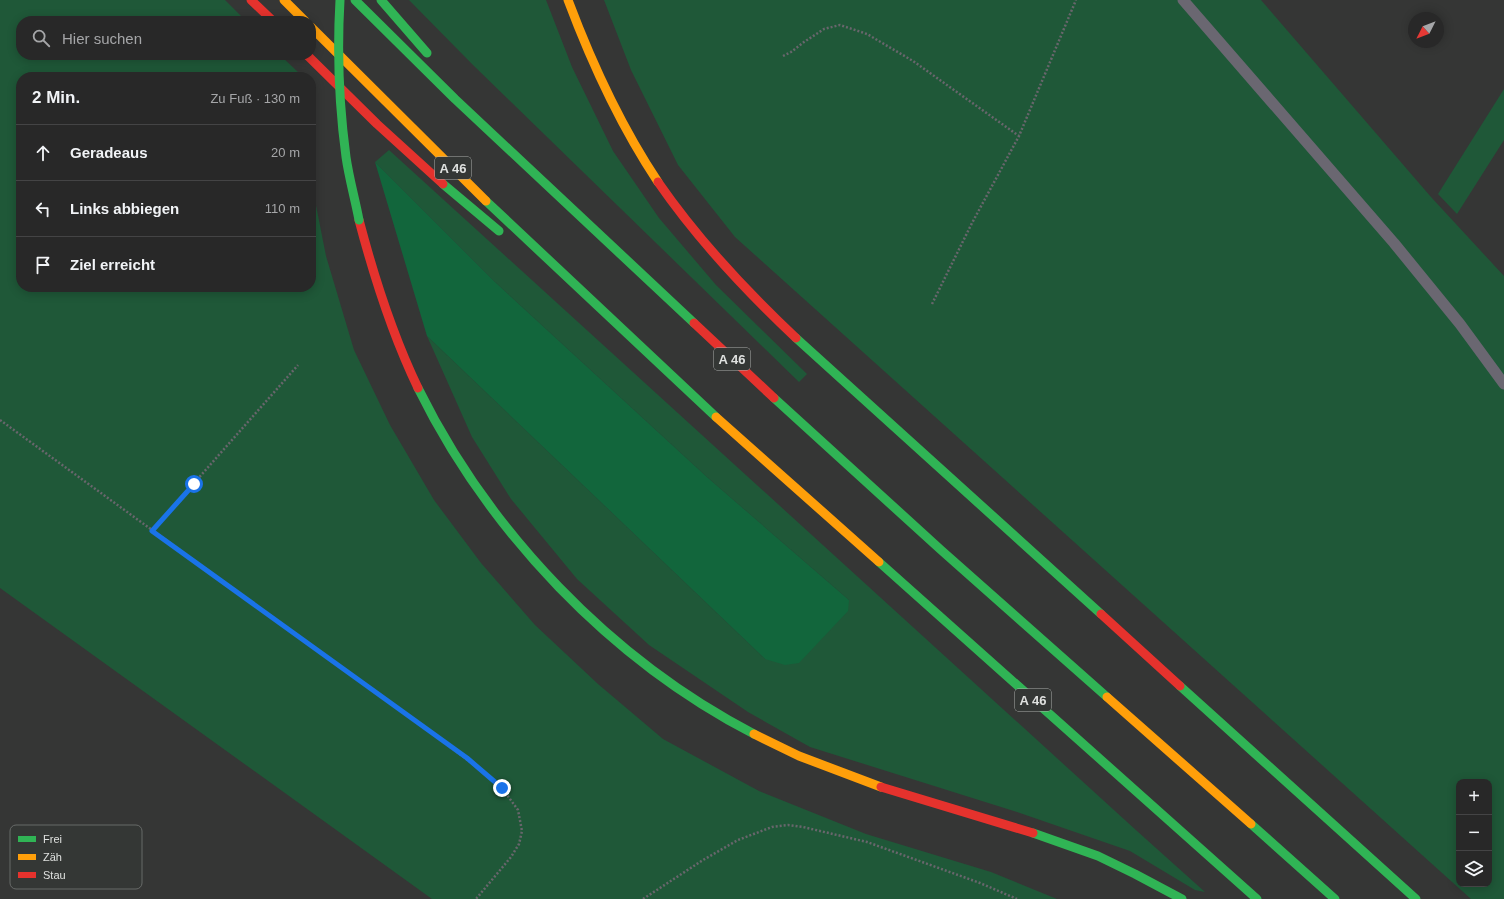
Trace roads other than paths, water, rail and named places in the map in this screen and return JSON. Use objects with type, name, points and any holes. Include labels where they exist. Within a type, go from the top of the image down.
[{"type":"highway","points":[[251,0],[268,16]]},
{"type":"highway","points":[[284,0],[300,16]]},
{"type":"highway","points":[[340,0],[338,41],[340,104],[345,148],[359,220],[376,283],[393,331],[427,406],[454,454],[482,496],[538,564],[578,606],[623,647],[680,690],[759,738],[805,759],[892,792],[995,822],[1086,852],[1136,874],[1182,899]]},
{"type":"highway","name":"A 46","points":[[355,0],[455,99],[737,364],[941,550],[1335,899]]},
{"type":"highway","points":[[381,0],[432,58]]},
{"type":"highway","points":[[568,0],[598,75],[641,155],[692,228],[751,295],[834,375],[1416,899]]},
{"type":"highway","name":"A 46","points":[[316,32],[484,200],[691,394],[810,502],[1256,899]]},
{"type":"highway","points":[[312,60],[362,110],[433,176],[505,236]]},
{"type":"highway","points":[[463,94],[525,165]]},
{"type":"highway","points":[[530,255],[597,307]]},
{"type":"lane","points":[[1183,0],[1394,243],[1460,324],[1504,384]]}]
